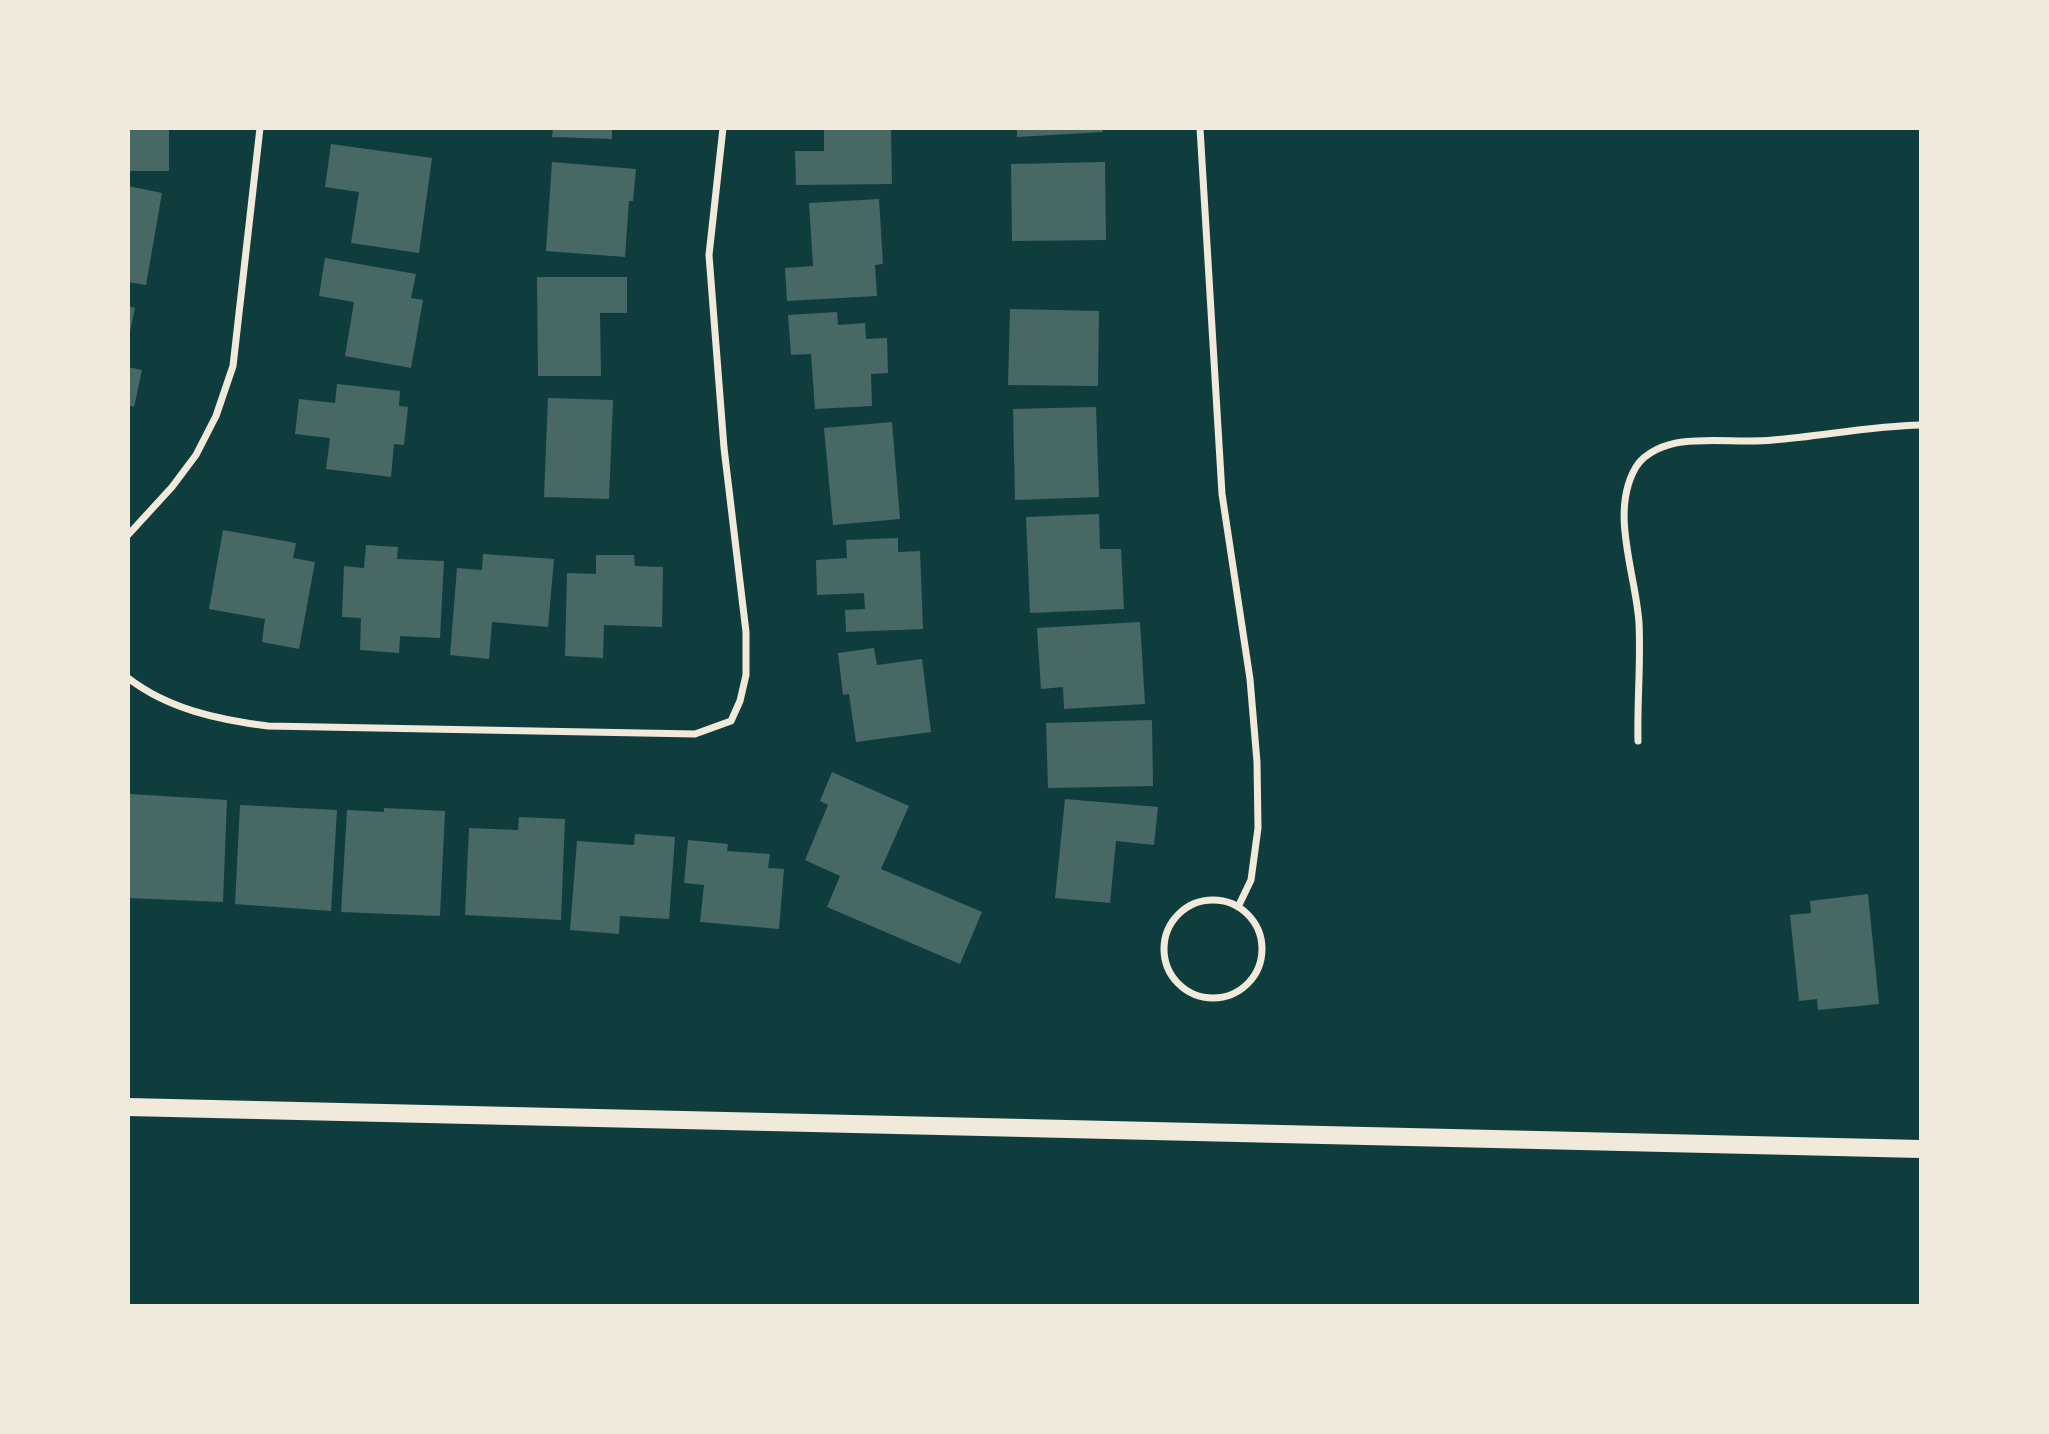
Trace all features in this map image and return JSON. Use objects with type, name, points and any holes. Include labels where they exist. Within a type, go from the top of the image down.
[{"type":"main road","points":[[128,1107],[1921,1149]]},
{"type":"street","points":[[128,535],[172,487],[196,455],[216,416],[233,366],[260,128]]},
{"type":"street","points":[[128,678],[176,705],[221,721],[268,726],[695,734],[731,721],[740,701],[746,675],[746,632],[724,448],[709,255],[723,128]]},
{"type":"street","points":[[1200,128],[1222,494],[1250,679],[1257,762],[1258,828],[1251,880],[1238,907]]},
{"type":"street","points":[[1638,741],[1639,622],[1624,521],[1626,489],[1637,464],[1652,452],[1681,442],[1736,439],[1768,441],[1841,430],[1921,425]]},
{"type":"street","points":[[1220,901],[1238,907],[1252,920],[1261,937],[1261,957],[1255,975],[1242,989],[1224,997],[1206,998],[1187,992],[1173,979],[1165,961],[1164,942],[1171,924],[1183,910],[1200,902],[1220,901]]},
{"type":"building","points":[[128,128],[169,128],[169,171],[128,171]]},
{"type":"building","points":[[553,128],[612,128],[612,139],[552,137]]},
{"type":"building","points":[[824,128],[891,128],[892,184],[796,185],[795,151],[824,151]]},
{"type":"building","points":[[1017,128],[1102,128],[1103,132],[1017,137]]},
{"type":"building","points":[[331,144],[432,158],[419,253],[351,243],[359,192],[325,187]]},
{"type":"building","points":[[552,162],[636,169],[633,201],[629,201],[625,257],[546,251]]},
{"type":"building","points":[[1105,162],[1106,240],[1012,241],[1011,164]]},
{"type":"building","points":[[128,186],[162,193],[146,285],[128,282]]},
{"type":"building","points":[[879,199],[883,264],[875,265],[877,296],[787,301],[785,268],[813,266],[809,203]]},
{"type":"building","points":[[325,258],[416,274],[411,298],[423,300],[411,368],[345,356],[354,302],[319,296]]},
{"type":"building","points":[[537,277],[627,277],[627,313],[600,313],[601,376],[538,376]]},
{"type":"building","points":[[128,306],[135,308],[129,337],[128,336]]},
{"type":"building","points":[[1010,309],[1099,311],[1098,386],[1008,385]]},
{"type":"building","points":[[837,312],[838,325],[865,323],[866,339],[887,338],[888,373],[871,374],[872,406],[815,409],[811,354],[791,355],[788,315]]},
{"type":"building","points":[[128,367],[142,370],[134,407],[128,405]]},
{"type":"building","points":[[337,384],[400,391],[399,406],[408,407],[404,445],[394,444],[391,477],[326,469],[330,438],[295,434],[299,399],[335,403]]},
{"type":"building","points":[[548,398],[613,400],[609,499],[544,497]]},
{"type":"building","points":[[1096,407],[1099,497],[1015,500],[1013,409]]},
{"type":"building","points":[[892,422],[900,519],[833,525],[824,428]]},
{"type":"building","points":[[1099,514],[1100,549],[1121,549],[1124,609],[1030,613],[1026,517]]},
{"type":"building","points":[[223,530],[296,543],[293,558],[315,562],[299,649],[262,642],[265,619],[209,609]]},
{"type":"building","points":[[898,538],[898,552],[920,551],[923,629],[846,632],[845,610],[865,609],[864,593],[817,595],[816,560],[847,558],[846,540]]},
{"type":"building","points":[[366,545],[398,547],[397,559],[444,561],[440,638],[400,636],[399,653],[360,650],[361,618],[342,617],[344,566],[364,568]]},
{"type":"building","points":[[483,554],[554,559],[548,627],[492,622],[489,659],[450,655],[457,568],[482,570]]},
{"type":"building","points":[[596,555],[634,555],[635,566],[663,567],[662,627],[604,625],[603,658],[565,656],[567,573],[596,574]]},
{"type":"building","points":[[1140,622],[1145,704],[1064,709],[1063,687],[1041,689],[1037,628]]},
{"type":"building","points":[[874,648],[877,665],[922,659],[931,732],[856,742],[849,694],[843,695],[838,653]]},
{"type":"building","points":[[1152,720],[1153,786],[1048,788],[1046,723]]},
{"type":"building","points":[[832,772],[909,806],[881,869],[982,912],[960,964],[827,907],[840,876],[805,860],[828,805],[820,801]]},
{"type":"building","points":[[130,794],[227,800],[223,902],[128,898]]},
{"type":"building","points":[[1065,799],[1158,807],[1154,845],[1116,841],[1110,903],[1055,898]]},
{"type":"building","points":[[240,805],[337,810],[331,911],[235,904]]},
{"type":"building","points":[[384,808],[445,811],[440,916],[341,912],[347,810],[384,812]]},
{"type":"building","points":[[519,817],[565,819],[561,920],[465,915],[469,828],[518,830]]},
{"type":"building","points":[[635,834],[675,837],[669,919],[620,916],[619,934],[570,930],[577,841],[634,845]]},
{"type":"building","points":[[688,840],[728,844],[727,851],[770,854],[768,868],[784,869],[779,929],[700,922],[704,885],[684,883]]},
{"type":"building","points":[[1868,894],[1879,1004],[1818,1010],[1817,999],[1799,1001],[1790,915],[1811,913],[1810,901]]}]
